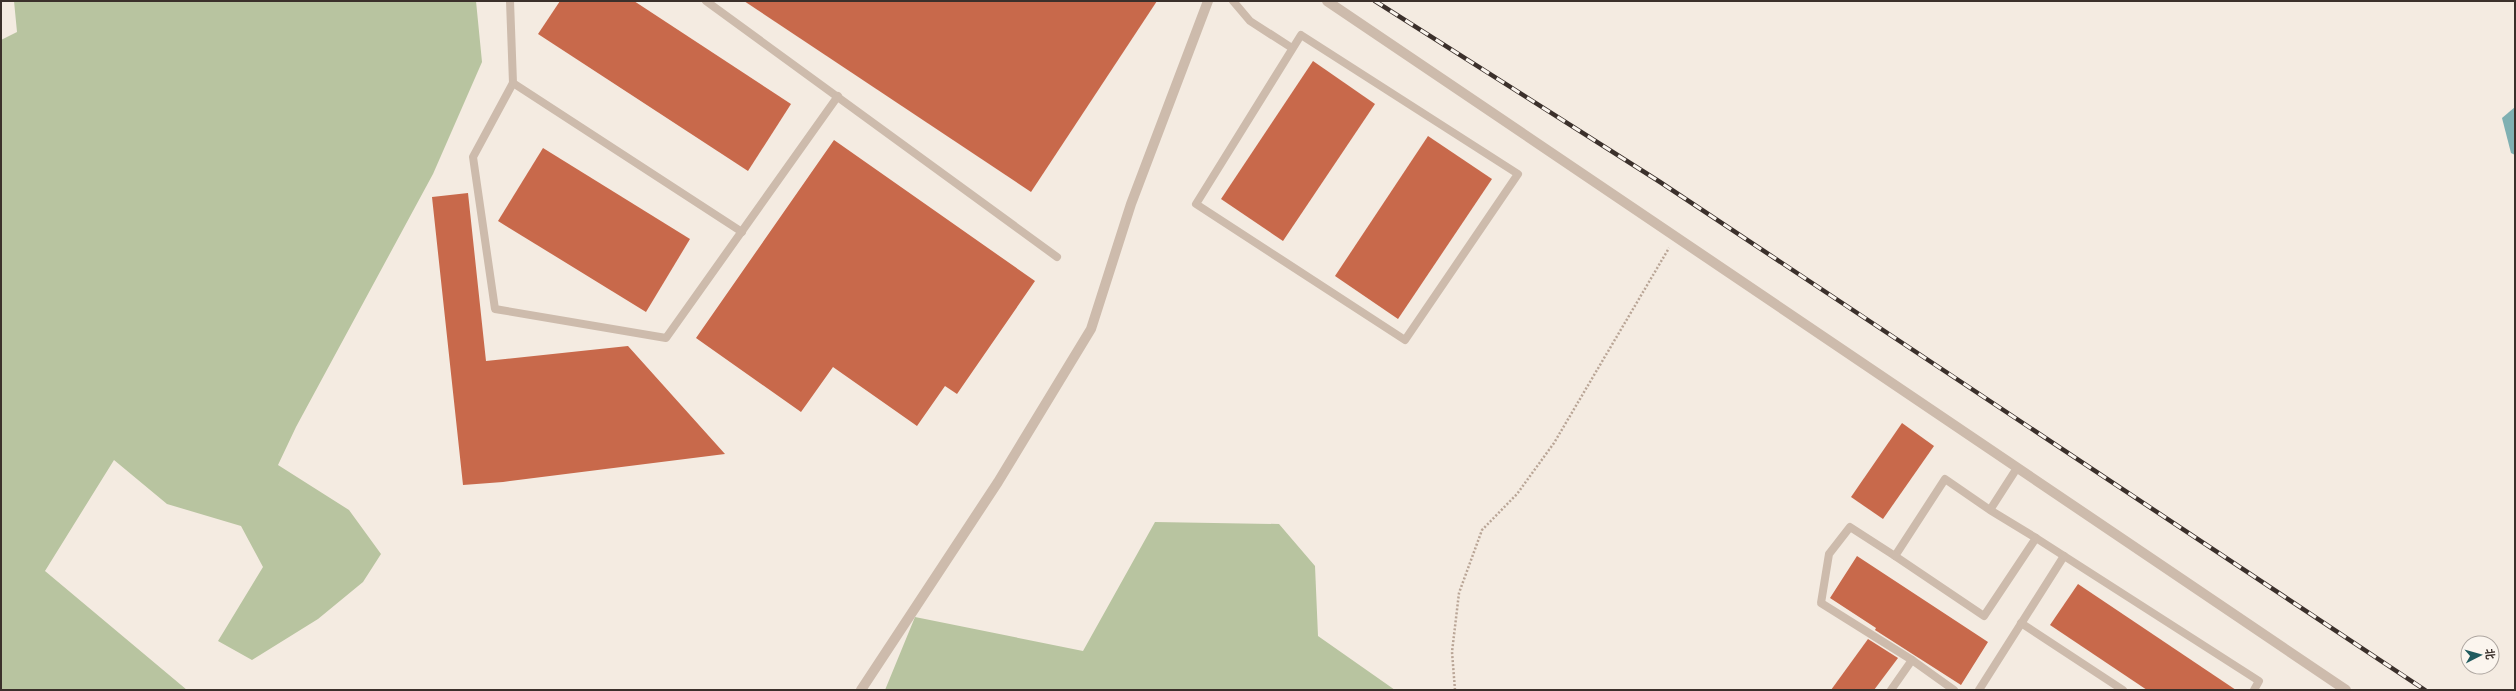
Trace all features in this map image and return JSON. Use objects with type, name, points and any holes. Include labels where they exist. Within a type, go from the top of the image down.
[{"type":"street","points":[[861,690],[998,482],[1091,329],[1131,204],[1208,1]]},
{"type":"street","points":[[1327,1],[2346,690]]},
{"type":"lane","points":[[510,1],[513,83],[473,157],[495,309],[666,338],[838,96]]},
{"type":"lane","points":[[706,1],[1057,257]]},
{"type":"lane","points":[[1233,1],[1250,21],[1292,48]]},
{"type":"lane","points":[[1301,35],[1518,174],[1405,340],[1196,204],[1292,48],[1301,35]]},
{"type":"lane","points":[[513,83],[742,232]]},
{"type":"lane","points":[[1990,510],[2018,468]]},
{"type":"lane","points":[[1895,556],[1945,479],[1990,510],[2259,681],[2254,690]]},
{"type":"lane","points":[[1954,690],[1912,660],[1821,603],[1829,554],[1850,527],[1984,616],[2036,538]]},
{"type":"lane","points":[[1979,690],[2064,556]]},
{"type":"lane","points":[[2021,623],[2124,690]]},
{"type":"lane","points":[[1891,690],[1912,660]]},
{"type":"path","points":[[1455,690],[1452,652],[1459,593],[1482,530],[1517,494],[1554,443],[1676,237]]},
{"type":"green space","points":[[14,1],[476,1],[482,62],[433,174],[296,427],[278,465],[349,510],[381,554],[363,582],[318,619],[252,660],[218,641],[263,567],[241,526],[167,504],[114,460],[45,571],[187,690],[1,690],[1,40],[17,32]]},
{"type":"green space","points":[[1155,522],[1279,524],[1315,566],[1318,636],[1395,690],[885,690],[915,617],[1083,651]]},
{"type":"water","points":[[2515,107],[2515,155],[2511,153],[2502,118]]},
{"type":"building","points":[[560,1],[634,1],[791,104],[748,171],[538,34]]},
{"type":"building","points":[[744,1],[1157,1],[1031,192]]},
{"type":"building","points":[[1313,61],[1375,104],[1283,241],[1221,199]]},
{"type":"building","points":[[1428,136],[1492,179],[1398,319],[1335,276]]},
{"type":"building","points":[[834,140],[1035,281],[957,394],[945,386],[917,426],[833,367],[801,412],[696,338]]},
{"type":"building","points":[[543,148],[690,239],[646,312],[498,221]]},
{"type":"building","points":[[468,193],[486,361],[628,346],[725,454],[503,482],[463,485],[432,197]]},
{"type":"building","points":[[1902,423],[1934,446],[1883,519],[1851,497]]},
{"type":"building","points":[[1857,556],[1988,642],[1961,685],[1875,630],[1876,628],[1830,598]]},
{"type":"building","points":[[2078,584],[2236,690],[2147,690],[2050,625]]},
{"type":"building","points":[[1868,639],[1898,658],[1874,690],[1831,690]]},
{"type":"railway","points":[[1375,1],[1660,182],[2425,690]]}]
